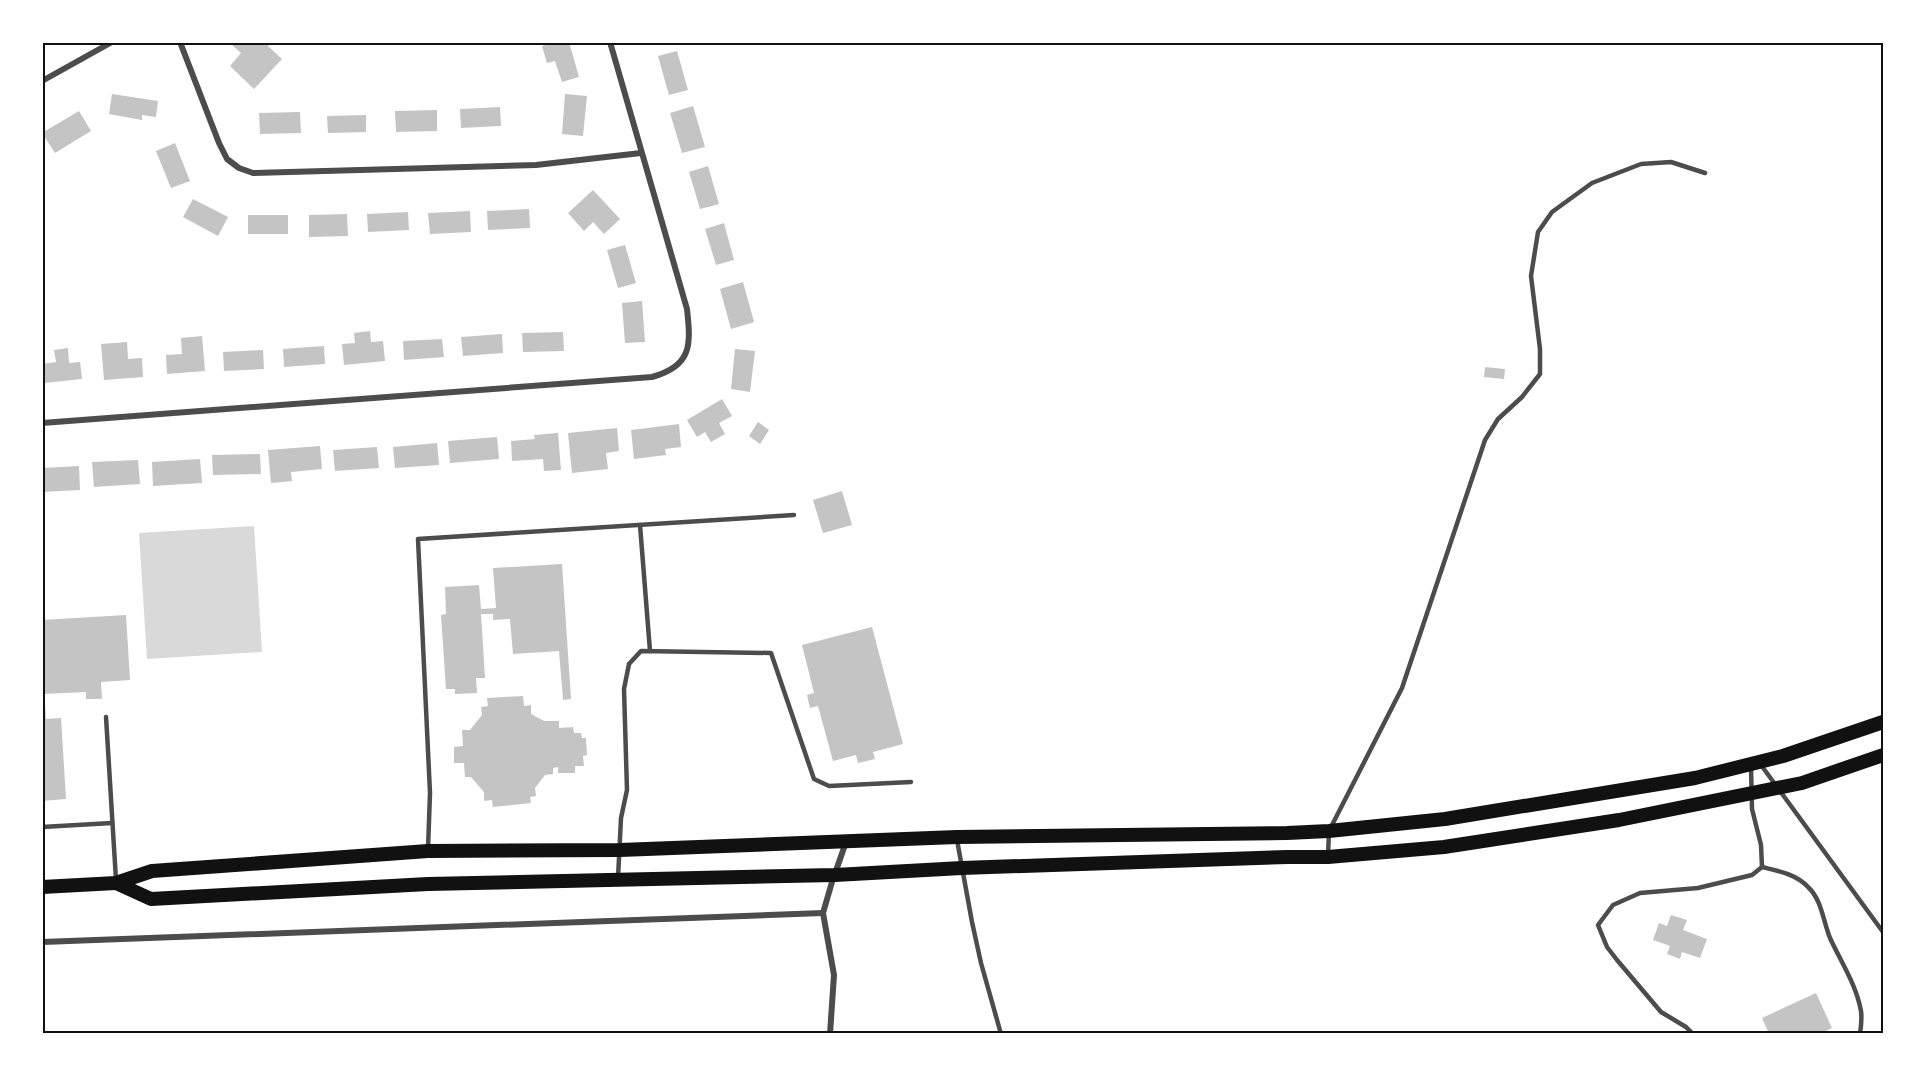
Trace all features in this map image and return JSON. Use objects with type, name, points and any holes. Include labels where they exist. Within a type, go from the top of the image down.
[{"type":"main road","points":[[42,887],[116,883],[152,871],[428,851],[620,850],[957,837],[1329,831],[1445,819],[1695,778],[1755,764],[1883,722]]},
{"type":"main road","points":[[116,883],[151,899],[428,884],[835,875],[962,868],[1328,857],[1444,847],[1619,820],[1803,783],[1883,755]]},
{"type":"street","points":[[42,81],[112,42]]},
{"type":"street","points":[[180,42],[227,159],[239,168],[253,173],[536,165],[641,153]]},
{"type":"street","points":[[42,423],[652,377],[669,372],[681,362],[689,343],[687,309],[610,42]]},
{"type":"street","points":[[830,1034],[834,975],[823,913],[846,842]]},
{"type":"street","points":[[42,942],[823,913]]},
{"type":"lane","points":[[1328,857],[1329,831],[1402,688],[1485,440],[1498,419],[1522,397],[1540,374],[1540,349],[1531,276],[1538,232],[1552,212],[1592,183],[1641,164],[1671,162],[1705,173]]},
{"type":"lane","points":[[428,851],[430,793],[418,539],[794,515]]},
{"type":"lane","points":[[640,525],[650,651]]},
{"type":"lane","points":[[618,881],[621,818],[627,789],[624,688],[629,664],[640,651],[771,653],[814,779],[829,786],[911,782]]},
{"type":"lane","points":[[106,717],[116,883]]},
{"type":"lane","points":[[1755,764],[1778,787],[1883,932]]},
{"type":"lane","points":[[1755,764],[1751,792],[1752,809],[1761,845],[1762,867]]},
{"type":"lane","points":[[42,827],[112,823]]},
{"type":"lane","points":[[957,837],[981,963],[1001,1034]]},
{"type":"lane","points":[[1693,1034],[1686,1027],[1661,1012],[1607,947],[1598,925],[1612,905],[1640,893],[1698,888],[1752,875],[1762,867],[1782,871],[1795,877],[1808,887],[1818,902],[1829,936],[1853,984],[1861,1012],[1860,1034]]},
{"type":"shaded area","points":[[254,526],[262,652],[147,659],[139,533]]},
{"type":"building","points":[[233,42],[271,42],[268,46],[282,59],[254,89],[230,66],[241,53],[231,44]]},
{"type":"building","points":[[556,42],[569,42],[579,77],[562,82],[555,61],[547,63],[542,46]]},
{"type":"building","points":[[677,51],[688,90],[669,95],[658,56]]},
{"type":"building","points":[[112,94],[158,101],[156,117],[142,115],[142,120],[109,114]]},
{"type":"building","points":[[565,94],[587,96],[583,136],[562,134]]},
{"type":"building","points":[[693,106],[705,147],[682,153],[670,113]]},
{"type":"building","points":[[500,107],[501,126],[461,128],[460,109]]},
{"type":"building","points":[[437,110],[437,131],[396,132],[395,111]]},
{"type":"building","points":[[79,111],[91,131],[55,153],[42,133]]},
{"type":"building","points":[[300,112],[301,133],[260,134],[259,113]]},
{"type":"building","points":[[366,115],[366,132],[328,133],[327,116]]},
{"type":"building","points":[[175,143],[190,181],[171,188],[156,151]]},
{"type":"building","points":[[708,166],[719,204],[700,209],[689,172]]},
{"type":"building","points":[[593,190],[620,219],[604,234],[593,222],[584,231],[568,213]]},
{"type":"building","points":[[193,199],[228,217],[218,236],[183,217]]},
{"type":"building","points":[[529,209],[530,228],[488,230],[487,211]]},
{"type":"building","points":[[470,211],[471,232],[430,234],[428,213]]},
{"type":"building","points":[[408,212],[409,230],[368,232],[367,214]]},
{"type":"building","points":[[347,214],[348,236],[309,237],[309,215]]},
{"type":"building","points":[[248,215],[288,215],[288,234],[248,234]]},
{"type":"building","points":[[724,223],[734,260],[716,265],[705,229]]},
{"type":"building","points":[[625,245],[636,283],[618,288],[607,250]]},
{"type":"building","points":[[743,282],[754,322],[731,329],[720,289]]},
{"type":"building","points":[[642,301],[645,342],[625,343],[622,303]]},
{"type":"building","points":[[370,331],[371,342],[383,341],[385,361],[344,365],[342,344],[355,343],[354,333]]},
{"type":"building","points":[[563,332],[564,351],[523,352],[522,333]]},
{"type":"building","points":[[502,334],[503,353],[463,356],[461,337]]},
{"type":"building","points":[[202,336],[205,371],[167,374],[166,355],[182,354],[181,338]]},
{"type":"building","points":[[442,339],[444,357],[404,360],[403,341]]},
{"type":"building","points":[[127,342],[128,359],[142,358],[143,377],[104,380],[101,344]]},
{"type":"building","points":[[324,346],[325,364],[284,367],[283,349]]},
{"type":"building","points":[[68,348],[69,363],[80,362],[82,379],[44,383],[42,364],[56,362],[54,350]]},
{"type":"building","points":[[735,349],[755,351],[750,392],[731,389]]},
{"type":"building","points":[[263,350],[264,369],[224,371],[223,352]]},
{"type":"building","points":[[1485,367],[1505,369],[1504,379],[1484,377]]},
{"type":"building","points":[[722,399],[732,416],[719,423],[725,434],[711,442],[705,432],[697,437],[687,420]]},
{"type":"building","points":[[758,422],[769,430],[760,444],[749,436]]},
{"type":"building","points":[[679,424],[681,447],[665,449],[666,455],[634,459],[631,430]]},
{"type":"building","points":[[617,428],[619,451],[606,453],[608,469],[572,473],[568,433]]},
{"type":"building","points":[[558,433],[561,470],[544,471],[543,459],[512,461],[511,441],[535,439],[534,435]]},
{"type":"building","points":[[497,437],[499,459],[450,463],[448,441]]},
{"type":"building","points":[[437,443],[439,465],[395,468],[393,447]]},
{"type":"building","points":[[320,446],[322,469],[291,472],[292,481],[271,483],[268,450]]},
{"type":"building","points":[[377,447],[379,468],[335,471],[333,450]]},
{"type":"building","points":[[260,454],[261,474],[213,475],[212,455]]},
{"type":"building","points":[[200,459],[202,483],[153,486],[152,462]]},
{"type":"building","points":[[138,460],[140,484],[94,487],[92,462]]},
{"type":"building","points":[[79,466],[80,490],[42,492],[42,468]]},
{"type":"building","points":[[842,491],[852,525],[823,533],[813,500]]},
{"type":"building","points":[[562,564],[571,699],[563,700],[559,651],[513,654],[510,619],[493,620],[493,614],[481,614],[485,678],[476,678],[477,693],[455,694],[455,689],[446,689],[441,615],[446,614],[445,587],[479,585],[481,609],[496,608],[493,568]]},
{"type":"building","points":[[126,615],[130,680],[101,682],[102,699],[86,699],[86,692],[42,694],[42,620]]},
{"type":"building","points":[[872,627],[903,744],[873,752],[875,759],[858,763],[856,755],[833,761],[818,706],[810,708],[807,695],[814,693],[802,645]]},
{"type":"building","points":[[523,696],[524,706],[531,705],[531,714],[544,721],[559,721],[559,728],[573,727],[574,733],[581,733],[582,738],[586,738],[587,755],[583,756],[584,766],[575,766],[575,773],[558,773],[558,767],[553,768],[553,774],[545,775],[535,788],[536,796],[530,797],[531,803],[493,807],[492,800],[484,801],[484,792],[471,777],[465,777],[464,763],[454,763],[454,747],[463,746],[462,730],[470,730],[482,715],[481,707],[488,706],[487,698]]},
{"type":"building","points":[[42,705],[45,705],[46,719],[61,718],[66,799],[42,801]]},
{"type":"building","points":[[1671,915],[1687,920],[1683,930],[1707,939],[1700,958],[1682,952],[1680,959],[1667,954],[1670,946],[1653,940],[1659,923],[1667,926]]},
{"type":"building","points":[[1816,993],[1832,1028],[1819,1034],[1769,1034],[1762,1018]]}]
